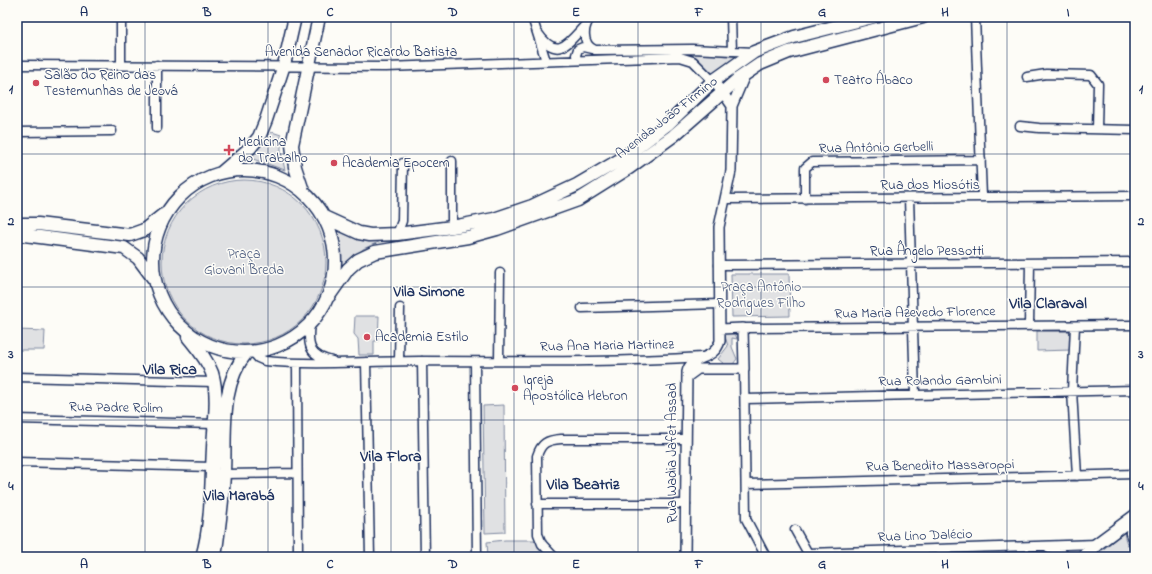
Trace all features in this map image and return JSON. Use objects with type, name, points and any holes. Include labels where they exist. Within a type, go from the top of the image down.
[{"type":"main road","points":[[222,172],[250,148],[259,137],[284,65],[295,17]]},
{"type":"main road","points":[[303,191],[295,167],[292,144],[318,17]]},
{"type":"main road","name":"Avenida João Firmino","points":[[324,217],[360,233],[370,235],[403,233],[452,227],[494,219],[524,209],[577,185],[623,158],[648,141],[708,86],[754,52],[794,37],[873,17]]},
{"type":"main road","name":"Avenida João Firmino","points":[[329,296],[348,269],[358,260],[375,252],[475,235],[497,229],[578,200],[630,168],[658,148],[745,74],[760,64],[789,52],[923,17]]},
{"type":"main road","points":[[179,325],[192,337],[208,345],[230,351],[250,352],[280,345],[293,338],[310,324],[329,296],[333,281],[336,258],[332,237],[324,217],[315,203],[303,191],[285,180],[265,172],[244,170],[222,172],[202,180],[179,196],[166,213],[158,228],[153,244],[152,262],[154,279],[162,303],[209,365],[214,382],[212,467],[206,544],[202,557]]},
{"type":"main road","points":[[17,224],[38,224],[130,235],[144,230],[166,213]]},
{"type":"main road","points":[[17,234],[124,248],[138,258],[154,279]]},
{"type":"main road","points":[[215,557],[224,474],[226,403],[236,371],[250,352]]},
{"type":"main road","points":[[1134,517],[1132,533],[1135,541]]},
{"type":"main road","points":[[1083,557],[1097,544],[1134,517]]},
{"type":"main road","points":[[206,544],[210,557]]},
{"type":"street","points":[[120,17],[121,65]]},
{"type":"street","points":[[532,17],[546,61]]},
{"type":"street","points":[[731,17],[732,51]]},
{"type":"street","points":[[975,17],[982,197]]},
{"type":"street","points":[[538,33],[547,44],[551,47],[557,48],[567,44],[590,20]]},
{"type":"street","points":[[590,20],[586,39],[592,49]]},
{"type":"street","points":[[577,60],[576,55],[578,49],[583,47],[600,51],[692,50],[754,52]]},
{"type":"street","name":"Avenida Senador Ricardo Batista","points":[[17,65],[430,66],[683,57],[691,59],[701,68],[708,86]]},
{"type":"street","points":[[157,65],[158,128]]},
{"type":"street","points":[[701,68],[708,86],[723,93],[732,106]]},
{"type":"street","points":[[724,369],[715,360],[714,352],[720,341],[719,227],[732,159],[732,106],[745,74]]},
{"type":"street","points":[[1027,78],[1046,74],[1091,76],[1098,84],[1097,129]]},
{"type":"street","points":[[1020,126],[1135,130]]},
{"type":"street","points":[[17,132],[112,131]]},
{"type":"street","name":"Rua Antônio Gerbelli","points":[[805,199],[805,168],[812,162],[981,160]]},
{"type":"street","points":[[452,161],[452,227]]},
{"type":"street","points":[[403,163],[403,233]]},
{"type":"street","name":"Rua dos Miosótis","points":[[725,199],[1135,196]]},
{"type":"street","points":[[909,198],[915,394]]},
{"type":"street","name":"Rua Ângelo Pessotti","points":[[719,265],[1135,262]]},
{"type":"street","points":[[1030,263],[1030,326]]},
{"type":"street","points":[[499,361],[500,273]]},
{"type":"street","points":[[582,308],[720,304]]},
{"type":"street","points":[[399,361],[400,308]]},
{"type":"street","points":[[310,324],[309,341],[314,353],[318,356],[337,362]]},
{"type":"street","name":"Rua Maria Azevedo Florence","points":[[720,329],[1135,325]]},
{"type":"street","points":[[1075,326],[1072,391],[1077,476]]},
{"type":"street","points":[[743,328],[748,523],[766,557]]},
{"type":"street","name":"Rua Ana Maria Martinez","points":[[250,352],[262,360],[297,362],[624,362],[703,357],[710,356],[714,352]]},
{"type":"street","name":"Rua Wadia Jafet Assad","points":[[685,557],[687,377],[688,367],[703,357]]},
{"type":"street","points":[[422,361],[425,557]]},
{"type":"street","points":[[297,362],[298,557]]},
{"type":"street","points":[[366,362],[370,557]]},
{"type":"street","points":[[475,362],[476,557]]},
{"type":"street","points":[[687,377],[698,369],[744,369]]},
{"type":"street","points":[[17,377],[214,382]]},
{"type":"street","name":"Rua Rolando Gambini","points":[[745,399],[1135,390]]},
{"type":"street","name":"Rua Padre Rolim","points":[[17,419],[214,424]]},
{"type":"street","points":[[554,557],[542,544],[539,538],[537,456],[540,447],[544,442],[562,439],[686,439]]},
{"type":"street","points":[[17,462],[212,467]]},
{"type":"street","points":[[224,474],[297,473]]},
{"type":"street","name":"Rua Benedito Massaroppi","points":[[746,484],[1135,474]]},
{"type":"street","points":[[537,504],[686,504]]},
{"type":"street","points":[[795,530],[809,555]]},
{"type":"street","name":"Rua Lino Dalécio","points":[[809,555],[1097,544]]},
{"type":"street","name":"Rua Lino Dalécio","points":[[1043,546],[1061,552],[1066,557]]},
{"type":"green space","points":[[689,52],[738,57],[713,74]]},
{"type":"green space","points":[[272,132],[281,135],[281,152],[285,170],[250,158]]},
{"type":"green space","name":"Praça Giovani Breda","points":[[244,180],[275,186],[302,204],[320,231],[326,262],[320,293],[302,320],[275,338],[244,344],[213,338],[186,320],[168,293],[162,262],[168,231],[186,204],[213,186]]},
{"type":"green space","points":[[332,225],[354,237],[381,241],[363,249],[339,271],[340,250]]},
{"type":"green space","name":"Praça Antônio Rodrigues Filho","points":[[731,274],[789,274],[790,316],[732,317]]},
{"type":"green space","name":"Academia Estilo","points":[[355,316],[379,316],[378,341],[374,341],[374,355],[359,355],[358,339],[354,334]]},
{"type":"green space","points":[[17,330],[45,331],[44,350],[17,350]]},
{"type":"green space","points":[[1037,331],[1070,331],[1071,350],[1037,351]]},
{"type":"green space","points":[[724,333],[735,333],[737,339],[732,338],[732,347],[737,359],[733,364],[724,364],[718,359],[728,346]]},
{"type":"green space","points":[[504,405],[505,532],[485,533],[483,406]]},
{"type":"green space","points":[[1124,532],[1127,543],[1132,550],[1135,551],[1133,557],[1094,557]]},
{"type":"green space","points":[[505,540],[534,540],[551,557],[488,557],[487,542]]},
{"type":"place","name":"Teatro Ábaco","points":[[826,80]]},
{"type":"place","name":"Salão do Reino das Testemunhas de Jeová","points":[[36,83]]},
{"type":"place","name":"Medicina do Trabalho","points":[[229,150]]},
{"type":"place","name":"Academia Epocem","points":[[334,163]]},
{"type":"place","name":"Academia Estilo","points":[[367,337]]},
{"type":"place","name":"Igreja Apostólica Hebron","points":[[515,388]]},
{"type":"district","name":"Vila Simone","points":[[429,292]]},
{"type":"district","name":"Vila Claraval","points":[[1048,304]]},
{"type":"district","name":"Vila Rica","points":[[170,370]]},
{"type":"district","name":"Vila Flora","points":[[391,457]]},
{"type":"district","name":"Vila Beatriz","points":[[583,485]]},
{"type":"district","name":"Vila Marabá","points":[[239,496]]}]
